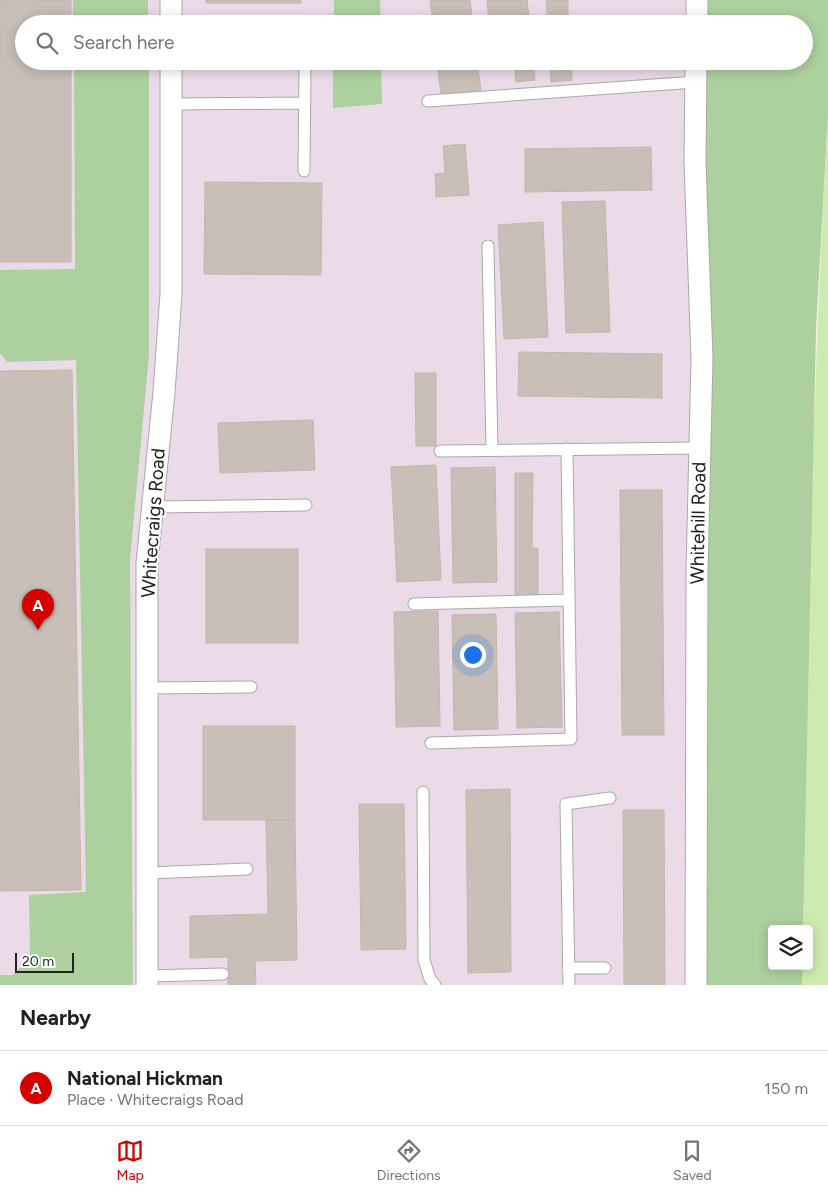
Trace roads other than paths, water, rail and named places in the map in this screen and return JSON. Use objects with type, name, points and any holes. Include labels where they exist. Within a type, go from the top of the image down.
[{"type":"street","points":[[171,0],[171,15]]},
{"type":"street","points":[[697,0],[697,15]]},
{"type":"street","name":"Whitecraigs Road","points":[[147,980],[147,563],[151,507],[164,392],[171,294],[171,70]]},
{"type":"street","name":"Whitehill Road","points":[[696,70],[695,162],[702,358],[696,795],[696,985]]},
{"type":"lane","points":[[304,171],[305,70]]},
{"type":"lane","points":[[428,101],[696,82]]},
{"type":"lane","points":[[171,104],[305,103]]},
{"type":"lane","points":[[488,246],[492,450]]},
{"type":"lane","points":[[440,451],[700,448]]},
{"type":"lane","points":[[431,743],[572,740],[567,449]]},
{"type":"lane","points":[[151,507],[306,505]]},
{"type":"lane","points":[[414,604],[569,600]]},
{"type":"lane","points":[[147,688],[251,687]]},
{"type":"lane","points":[[423,792],[424,960],[430,979],[435,985]]},
{"type":"lane","points":[[569,985],[566,804],[610,798]]},
{"type":"lane","points":[[148,873],[247,869]]},
{"type":"lane","points":[[568,968],[605,968]]},
{"type":"lane","points":[[147,980],[223,974]]},
{"type":"place","name":"National Hickman","points":[[38,630]]}]
